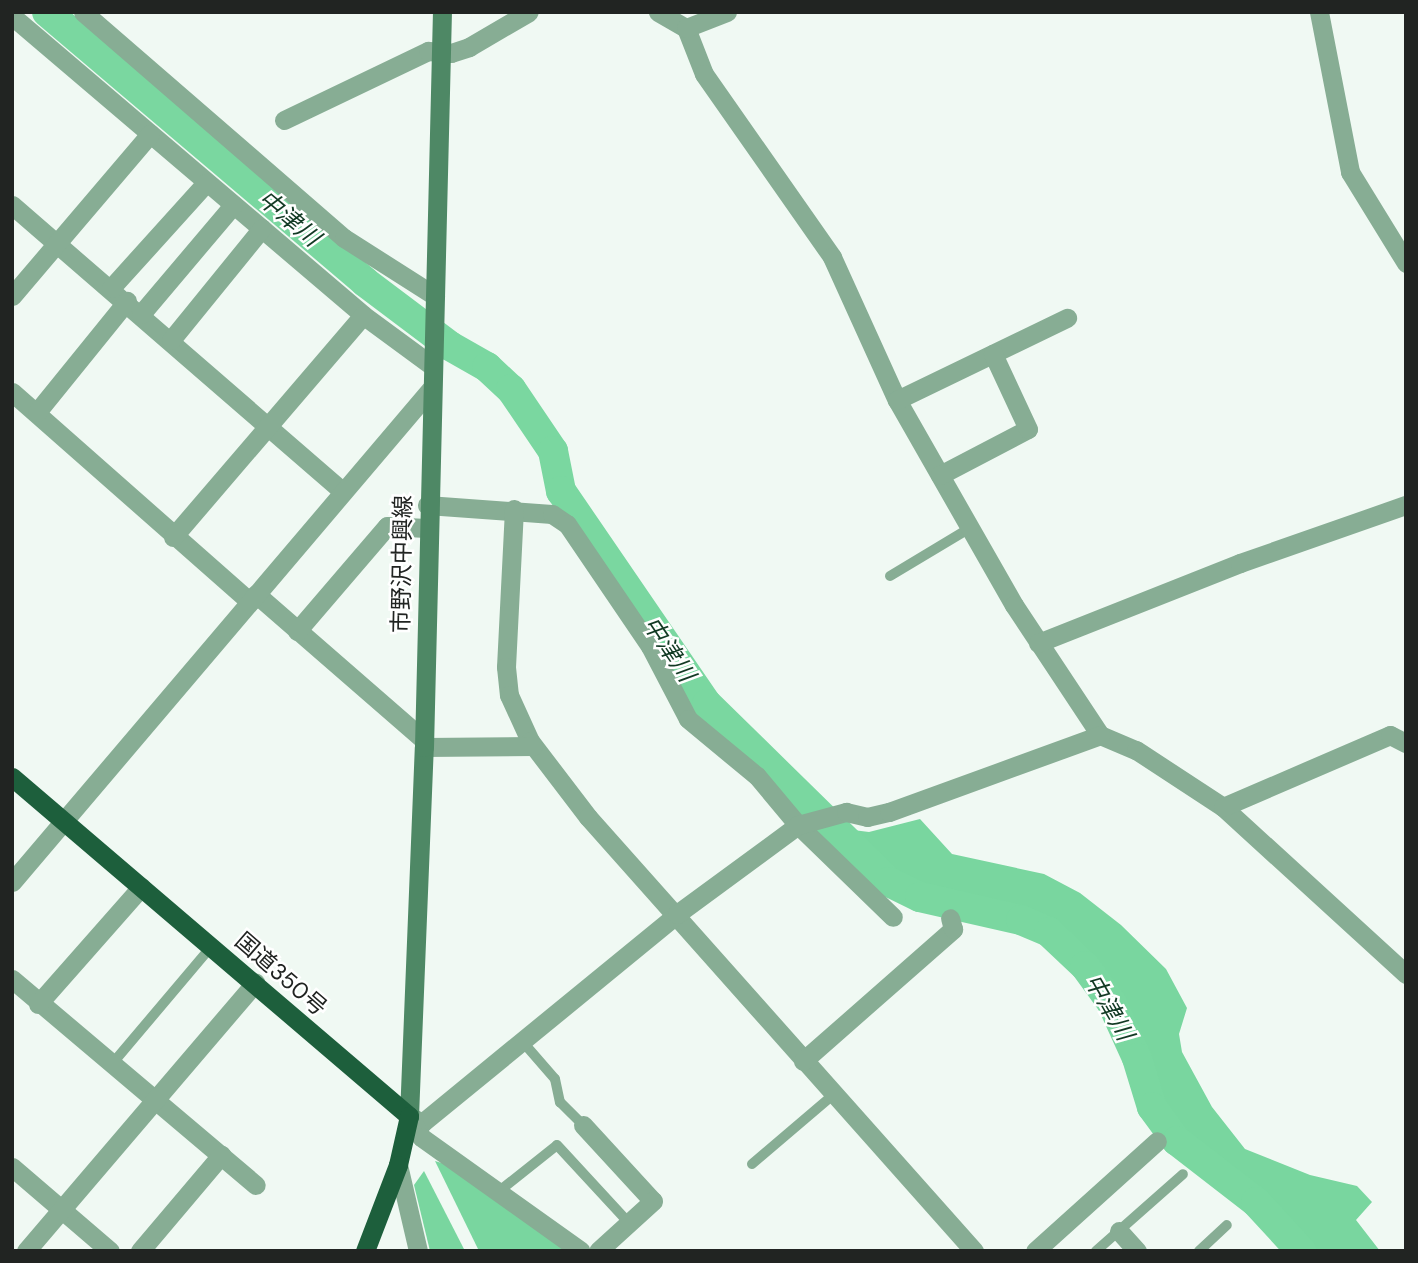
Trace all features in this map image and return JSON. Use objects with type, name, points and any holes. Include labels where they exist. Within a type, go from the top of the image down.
[{"type":"highway","name":"国道350号","points":[[12,777],[409,1116]]},
{"type":"highway","points":[[365,1251],[398,1165],[409,1116]]},
{"type":"main road","name":"市野沢中興線","points":[[409,1116],[424,743],[426,528],[442,12]]},
{"type":"street","points":[[83,12],[344,238],[435,300]]},
{"type":"street","points":[[284,120],[428,51],[441,53],[469,47],[529,12]]},
{"type":"street","points":[[658,12],[686,27],[704,74],[832,257],[897,401],[1038,643],[1100,735],[1136,750],[1223,807],[1406,974]]},
{"type":"street","points":[[686,27],[727,12]]},
{"type":"street","points":[[1319,12],[1350,172],[1406,263]]},
{"type":"street","points":[[12,16],[363,315],[432,358]]},
{"type":"street","points":[[12,296],[150,134]]},
{"type":"street","points":[[111,288],[206,183]]},
{"type":"street","points":[[12,205],[268,424],[342,491]]},
{"type":"street","points":[[37,412],[233,205]]},
{"type":"street","points":[[171,340],[262,228]]},
{"type":"street","points":[[173,537],[363,315]]},
{"type":"street","points":[[897,401],[1067,318]]},
{"type":"street","points":[[940,475],[1028,429],[993,354]]},
{"type":"street","points":[[12,882],[430,390]]},
{"type":"street","points":[[12,392],[173,537],[297,631],[424,743],[533,746]]},
{"type":"street","points":[[427,505],[514,509],[552,514],[567,524],[650,646],[688,719],[757,776],[798,825],[893,917]]},
{"type":"street","points":[[1038,643],[1240,563],[1406,505]]},
{"type":"street","points":[[514,509],[506,667],[509,695],[533,746],[575,801],[974,1251]]},
{"type":"street","points":[[297,631],[387,526],[426,528]]},
{"type":"street","points":[[409,1116],[422,1123],[677,914],[798,825],[846,812],[867,817],[889,813],[1100,735]]},
{"type":"street","points":[[1223,807],[1390,735],[1406,743]]},
{"type":"street","points":[[38,1003],[141,887]]},
{"type":"street","points":[[803,1061],[953,929],[950,918]]},
{"type":"street","points":[[12,979],[256,1185]]},
{"type":"street","points":[[26,1251],[255,983]]},
{"type":"street","points":[[409,1116],[421,1137],[582,1251]]},
{"type":"street","points":[[583,1125],[653,1201],[598,1251]]},
{"type":"street","points":[[1035,1251],[1157,1141]]},
{"type":"street","points":[[140,1251],[221,1155]]},
{"type":"street","points":[[398,1165],[418,1251]]},
{"type":"street","points":[[12,1167],[110,1251]]},
{"type":"street","points":[[1119,1231],[1137,1251]]},
{"type":"lane","points":[[890,576],[970,528]]},
{"type":"lane","points":[[111,1064],[211,947]]},
{"type":"lane","points":[[522,1041],[555,1080],[560,1102],[583,1125]]},
{"type":"lane","points":[[752,1164],[833,1095]]},
{"type":"lane","points":[[498,1192],[557,1146],[629,1223]]},
{"type":"lane","points":[[1096,1251],[1183,1174]]},
{"type":"lane","points":[[1199,1251],[1227,1225]]},
{"type":"green space","points":[[920,819],[952,854],[1044,874],[1080,893],[1121,925],[1166,969],[1187,1008],[1179,1034],[1182,1052],[1212,1107],[1245,1149],[1310,1175],[1357,1186],[1372,1202],[1356,1220],[1380,1251],[1307,1251],[1287,1219],[1183,1136],[1164,1110],[1152,1064],[1126,1004],[1088,953],[1035,914],[919,889],[891,876],[845,829],[869,832]]},
{"type":"green space","points":[[435,1161],[445,1164],[568,1251],[479,1251]]},
{"type":"green space","points":[[424,1171],[465,1251],[430,1251],[414,1185]]},
{"type":"waterway","name":"中津川","points":[[47,12],[365,282],[450,346],[487,367],[511,389],[553,451],[561,491],[707,704],[889,882],[920,897],[1021,920],[1049,932],[1085,966],[1112,1003],[1137,1058],[1152,1107],[1177,1141],[1256,1202],[1301,1251]]}]
